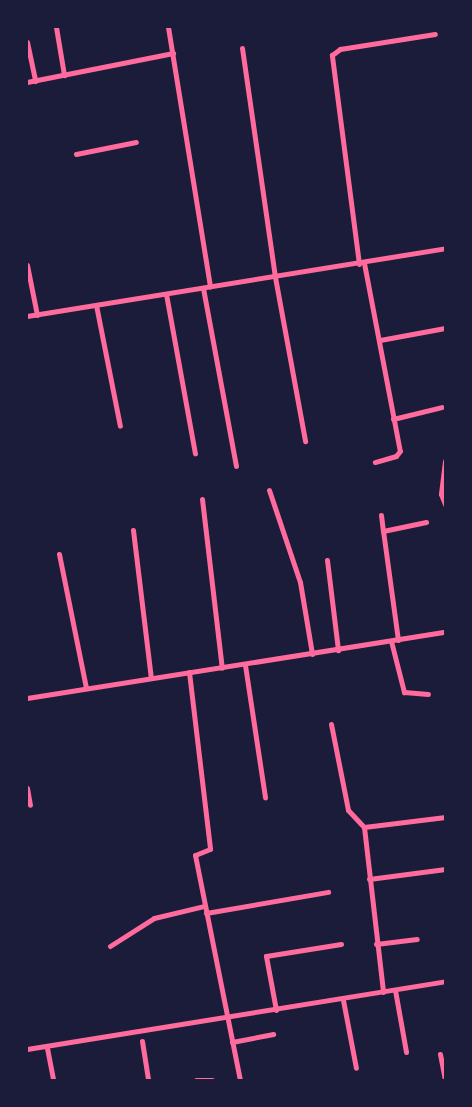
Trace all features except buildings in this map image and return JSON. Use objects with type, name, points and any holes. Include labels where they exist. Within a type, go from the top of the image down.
[{"type":"street","points":[[56,27],[64,75]]},
{"type":"street","points":[[168,27],[210,287]]},
{"type":"street","points":[[375,462],[400,454],[380,340],[361,263],[332,55],[340,49],[435,34]]},
{"type":"street","points":[[27,42],[35,81]]},
{"type":"street","points":[[242,48],[274,277],[305,441]]},
{"type":"street","points":[[27,82],[173,53]]},
{"type":"street","points":[[76,154],[136,142]]},
{"type":"street","points":[[27,316],[445,248]]},
{"type":"street","points":[[27,265],[37,315]]},
{"type":"street","points":[[203,288],[236,466]]},
{"type":"street","points":[[166,294],[195,453]]},
{"type":"street","points":[[96,305],[120,426]]},
{"type":"street","points":[[380,340],[445,328]]},
{"type":"street","points":[[393,419],[442,407]]},
{"type":"street","points":[[445,461],[441,494],[445,504]]},
{"type":"street","points":[[269,490],[300,582],[312,654]]},
{"type":"street","points":[[202,499],[222,669]]},
{"type":"street","points":[[381,515],[394,640],[404,692],[428,694]]},
{"type":"street","points":[[382,531],[426,522]]},
{"type":"street","points":[[133,530],[151,678]]},
{"type":"street","points":[[58,554],[86,688]]},
{"type":"street","points":[[327,560],[338,650]]},
{"type":"street","points":[[27,698],[445,632]]},
{"type":"street","points":[[245,665],[265,797]]},
{"type":"street","points":[[189,672],[210,849],[195,855],[240,1080]]},
{"type":"street","points":[[331,724],[348,810],[364,827],[382,993]]},
{"type":"street","points":[[27,788],[30,805]]},
{"type":"street","points":[[364,827],[445,817]]},
{"type":"street","points":[[369,879],[445,870]]},
{"type":"street","points":[[206,913],[328,892]]},
{"type":"street","points":[[110,946],[154,918],[204,906]]},
{"type":"street","points":[[376,944],[417,939]]},
{"type":"street","points":[[276,1010],[267,956],[341,944]]},
{"type":"street","points":[[27,1049],[47,1048],[343,1000],[445,981]]},
{"type":"street","points":[[395,990],[406,1052]]},
{"type":"street","points":[[343,1000],[356,1068]]},
{"type":"street","points":[[232,1042],[273,1035]]},
{"type":"street","points":[[142,1041],[148,1080]]},
{"type":"street","points":[[47,1048],[53,1080]]},
{"type":"street","points":[[440,1054],[445,1080]]},
{"type":"street","points":[[196,1080],[212,1080]]}]
